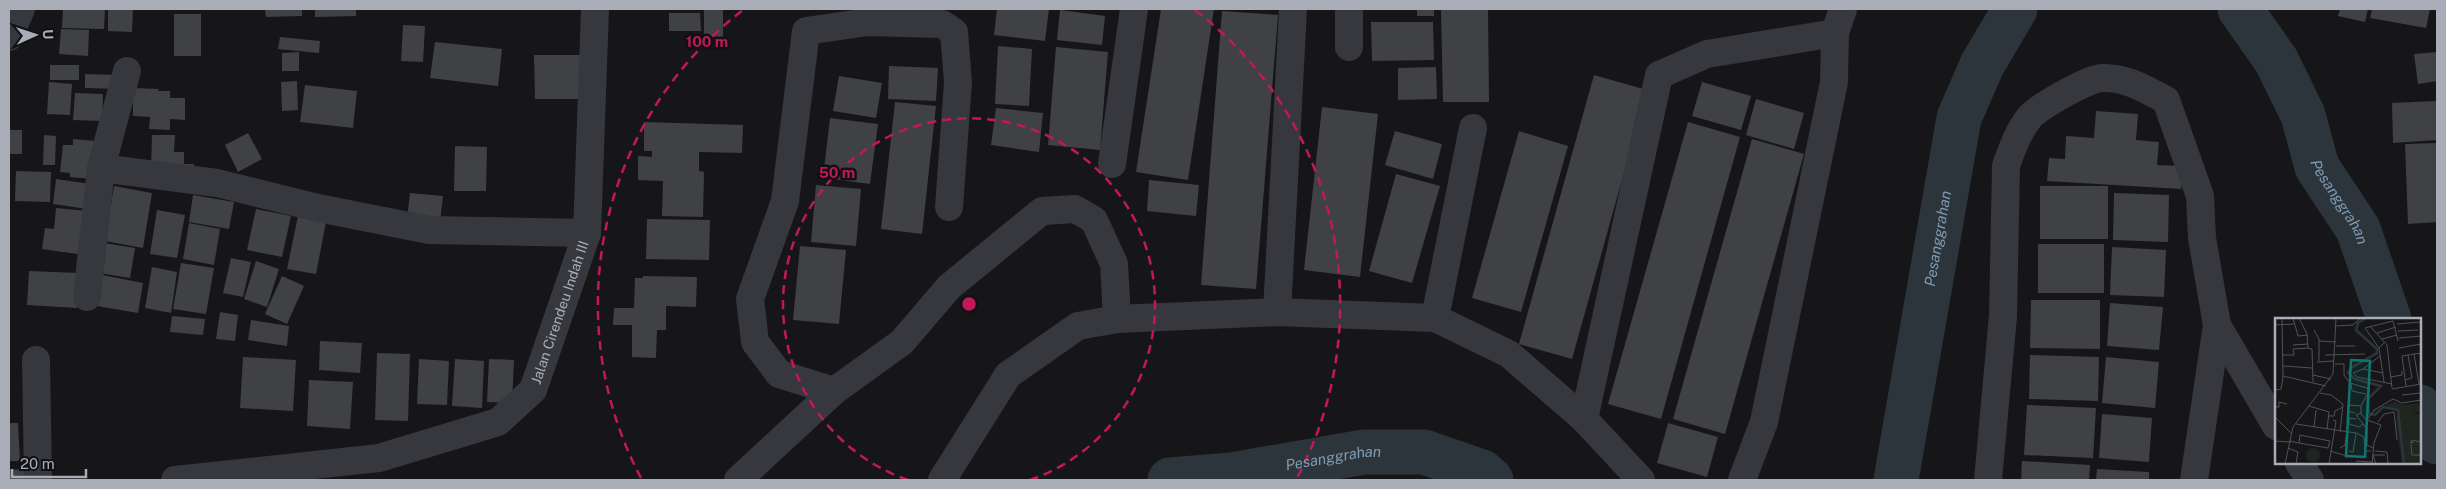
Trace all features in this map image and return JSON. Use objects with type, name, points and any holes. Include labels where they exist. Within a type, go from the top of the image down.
[{"type":"street","points":[[9,36],[21,9]]},
{"type":"street","name":"Jalan Cirendeu Indah III","points":[[175,480],[379,458],[498,422],[533,390],[587,233],[596,9]]},
{"type":"street","points":[[1112,164],[1134,9]]},
{"type":"street","points":[[1277,312],[1293,9]]},
{"type":"street","points":[[1349,9],[1349,47]]},
{"type":"street","points":[[1584,419],[1659,75],[1707,54],[1839,21],[1834,82],[1764,422],[1742,480]]},
{"type":"street","points":[[834,391],[779,374],[755,342],[750,299],[785,201],[806,31],[868,22],[942,24],[954,32],[958,82],[948,207]]},
{"type":"street","points":[[87,297],[101,168],[127,71]]},
{"type":"street","points":[[1988,480],[2002,316],[2006,166],[2014,143],[2030,116],[2066,92],[2100,77],[2132,82],[2166,100],[2200,196],[2202,238],[2217,325],[2194,480]]},
{"type":"street","points":[[1434,318],[1473,128]]},
{"type":"street","points":[[101,168],[217,184],[318,208],[429,230],[587,233]]},
{"type":"street","points":[[738,480],[834,391],[902,342],[950,287],[1042,211],[1075,209],[1094,220],[1114,264],[1117,319]]},
{"type":"street","points":[[942,480],[1008,375],[1078,326],[1117,319],[1277,312],[1434,318],[1509,354],[1584,419],[1642,480]]},
{"type":"street","points":[[2217,325],[2275,424]]},
{"type":"street","points":[[36,360],[38,480]]},
{"type":"street","points":[[2300,464],[2310,480]]},
{"type":"building","points":[[63,9],[105,9],[104,29],[62,28]]},
{"type":"building","points":[[108,9],[133,9],[132,32],[108,31]]},
{"type":"building","points":[[265,9],[302,9],[302,16],[266,17]]},
{"type":"building","points":[[315,9],[356,9],[356,16],[315,17]]},
{"type":"building","points":[[704,9],[723,9],[723,37],[704,37]]},
{"type":"building","points":[[997,9],[1049,9],[1045,41],[994,35]]},
{"type":"building","points":[[1161,9],[1214,9],[1188,180],[1136,172]]},
{"type":"building","points":[[1417,9],[1434,9],[1434,16],[1417,16]]},
{"type":"building","points":[[1441,9],[1488,9],[1489,102],[1443,102]]},
{"type":"building","points":[[2340,9],[2368,9],[2365,22],[2338,16]]},
{"type":"building","points":[[2372,9],[2430,9],[2426,28],[2370,18]]},
{"type":"building","points":[[1060,10],[1105,16],[1102,45],[1057,40]]},
{"type":"building","points":[[1222,11],[1278,15],[1256,289],[1201,285]]},
{"type":"building","points":[[669,13],[700,13],[701,31],[669,31]]},
{"type":"building","points":[[174,14],[201,14],[201,56],[174,56]]},
{"type":"building","points":[[1371,22],[1433,22],[1434,60],[1372,61]]},
{"type":"building","points":[[403,25],[425,26],[423,62],[401,61]]},
{"type":"building","points":[[61,29],[89,30],[88,56],[59,54]]},
{"type":"building","points":[[280,37],[320,41],[319,53],[278,49]]},
{"type":"building","points":[[435,42],[502,49],[498,86],[430,78]]},
{"type":"building","points":[[998,46],[1032,49],[1029,106],[995,104]]},
{"type":"building","points":[[1056,47],[1108,52],[1100,150],[1048,145]]},
{"type":"building","points":[[299,52],[299,71],[282,71],[282,53]]},
{"type":"building","points":[[2437,52],[2437,81],[2418,84],[2414,54]]},
{"type":"building","points":[[534,55],[580,55],[580,99],[535,99]]},
{"type":"building","points":[[50,65],[79,65],[79,80],[50,80]]},
{"type":"building","points":[[889,66],[938,68],[936,101],[888,99]]},
{"type":"building","points":[[1436,67],[1437,99],[1398,100],[1398,68]]},
{"type":"building","points":[[85,74],[119,75],[119,89],[85,88]]},
{"type":"building","points":[[1594,75],[1647,90],[1572,359],[1519,344]]},
{"type":"building","points":[[839,76],[882,83],[876,118],[833,111]]},
{"type":"building","points":[[297,81],[298,110],[282,111],[281,82]]},
{"type":"building","points":[[49,82],[72,84],[70,115],[47,114]]},
{"type":"building","points":[[1702,82],[1751,96],[1741,130],[1692,116]]},
{"type":"building","points":[[305,85],[357,91],[353,128],[300,122]]},
{"type":"building","points":[[133,88],[170,91],[170,98],[185,98],[185,120],[170,119],[170,130],[149,129],[150,117],[133,116]]},
{"type":"building","points":[[75,93],[103,94],[102,121],[73,120]]},
{"type":"building","points":[[1756,99],[1804,113],[1794,149],[1746,135]]},
{"type":"building","points":[[2437,101],[2437,140],[2393,143],[2392,103]]},
{"type":"building","points":[[895,102],[936,106],[922,234],[881,229]]},
{"type":"building","points":[[1322,107],[1378,114],[1360,277],[1304,270]]},
{"type":"building","points":[[996,108],[1043,113],[1039,152],[991,145]]},
{"type":"building","points":[[2096,111],[2138,114],[2136,140],[2159,142],[2157,165],[2183,166],[2181,189],[2047,181],[2049,158],[2065,159],[2066,136],[2094,138]]},
{"type":"building","points":[[830,118],[878,124],[870,184],[823,178]]},
{"type":"building","points":[[644,122],[743,125],[742,153],[699,152],[699,171],[704,172],[703,217],[662,216],[663,181],[638,180],[638,156],[652,157],[652,151],[644,151]]},
{"type":"building","points":[[1688,122],[1740,137],[1661,419],[1608,404]]},
{"type":"building","points":[[9,130],[22,130],[22,154],[9,154]]},
{"type":"building","points":[[1395,131],[1442,144],[1433,179],[1385,165]]},
{"type":"building","points":[[1519,131],[1568,146],[1521,312],[1472,298]]},
{"type":"building","points":[[248,133],[262,159],[238,172],[225,145]]},
{"type":"building","points":[[44,135],[56,136],[55,165],[43,165]]},
{"type":"building","points":[[152,135],[175,135],[174,152],[184,152],[184,164],[194,164],[194,172],[151,168]]},
{"type":"building","points":[[73,139],[96,141],[93,179],[70,177],[70,173],[60,172],[63,145],[73,145]]},
{"type":"building","points":[[1752,139],[1804,154],[1725,434],[1673,419]]},
{"type":"building","points":[[2437,143],[2437,222],[2408,224],[2405,144]]},
{"type":"building","points":[[455,146],[487,147],[486,191],[454,191]]},
{"type":"building","points":[[16,171],[51,172],[50,202],[15,201]]},
{"type":"building","points":[[1396,174],[1440,186],[1412,283],[1369,271]]},
{"type":"building","points":[[56,179],[97,185],[94,210],[53,204]]},
{"type":"building","points":[[1149,180],[1199,185],[1196,216],[1147,211]]},
{"type":"building","points":[[816,185],[861,189],[856,246],[811,242]]},
{"type":"building","points":[[114,186],[152,193],[143,248],[105,241]]},
{"type":"building","points":[[2040,186],[2108,186],[2108,239],[2040,239]]},
{"type":"building","points":[[410,193],[443,196],[440,222],[407,219]]},
{"type":"building","points":[[2114,193],[2169,195],[2168,242],[2113,240]]},
{"type":"building","points":[[193,195],[234,202],[229,229],[189,222]]},
{"type":"building","points":[[56,208],[88,211],[84,255],[42,249],[45,228],[54,229]]},
{"type":"building","points":[[256,209],[291,216],[282,257],[247,250]]},
{"type":"building","points":[[157,210],[185,215],[177,258],[150,254]]},
{"type":"building","points":[[298,216],[326,222],[316,274],[287,269]]},
{"type":"building","points":[[647,219],[710,220],[709,260],[646,259]]},
{"type":"building","points":[[189,223],[220,229],[214,265],[183,259]]},
{"type":"building","points":[[104,243],[135,248],[130,278],[99,273]]},
{"type":"building","points":[[2038,244],[2104,244],[2104,293],[2038,293]]},
{"type":"building","points":[[800,246],[846,250],[839,324],[793,320]]},
{"type":"building","points":[[2112,247],[2166,250],[2164,297],[2110,295]]},
{"type":"building","points":[[231,258],[251,262],[243,297],[223,293]]},
{"type":"building","points":[[256,261],[279,269],[267,307],[244,299]]},
{"type":"building","points":[[181,263],[214,268],[206,314],[173,309]]},
{"type":"building","points":[[152,267],[177,272],[171,313],[145,308]]},
{"type":"building","points":[[29,271],[79,273],[77,308],[27,305]]},
{"type":"building","points":[[102,275],[143,283],[138,313],[97,306]]},
{"type":"building","points":[[282,276],[304,286],[287,324],[265,314]]},
{"type":"building","points":[[643,276],[697,277],[696,307],[666,306],[666,330],[657,330],[656,358],[632,357],[632,325],[613,325],[614,308],[634,308],[635,278],[643,278]]},
{"type":"building","points":[[2031,300],[2100,300],[2100,349],[2030,348]]},
{"type":"building","points":[[2110,303],[2163,307],[2159,350],[2107,346]]},
{"type":"building","points":[[220,312],[238,315],[235,341],[216,339]]},
{"type":"building","points":[[172,316],[205,319],[203,335],[170,332]]},
{"type":"building","points":[[251,320],[289,326],[287,346],[248,340]]},
{"type":"building","points":[[320,341],[362,343],[360,373],[319,370]]},
{"type":"building","points":[[377,353],[410,354],[408,421],[375,420]]},
{"type":"building","points":[[2030,355],[2099,357],[2098,401],[2029,399]]},
{"type":"building","points":[[243,357],[296,360],[293,411],[240,408]]},
{"type":"building","points":[[2106,357],[2159,362],[2155,408],[2102,403]]},
{"type":"building","points":[[419,359],[449,361],[447,405],[417,404]]},
{"type":"building","points":[[455,359],[484,361],[482,408],[452,406]]},
{"type":"building","points":[[489,359],[514,360],[512,403],[487,402]]},
{"type":"building","points":[[309,380],[353,382],[350,429],[307,426]]},
{"type":"building","points":[[2027,405],[2096,408],[2093,458],[2024,455]]},
{"type":"building","points":[[2102,414],[2152,418],[2149,462],[2099,458]]},
{"type":"building","points":[[9,423],[18,423],[20,461],[9,461]]},
{"type":"building","points":[[1668,423],[1718,437],[1707,477],[1657,463]]},
{"type":"building","points":[[2022,461],[2090,465],[2089,480],[2021,480]]},
{"type":"building","points":[[24,469],[24,480],[9,480],[9,470]]},
{"type":"building","points":[[2097,469],[2149,472],[2149,480],[2096,480]]},
{"type":"waterway","name":"Pesanggrahan","points":[[1896,480],[1959,118],[1982,65],[2015,9]]},
{"type":"waterway","name":"Pesanggrahan","points":[[2240,9],[2276,60],[2303,115],[2317,167],[2358,229],[2389,318]]},
{"type":"waterway","name":"Pesanggrahan","points":[[2421,409],[2437,442]]},
{"type":"waterway","name":"Pesanggrahan","points":[[1170,480],[1231,475],[1364,452],[1424,452],[1482,472],[1491,480]]}]
